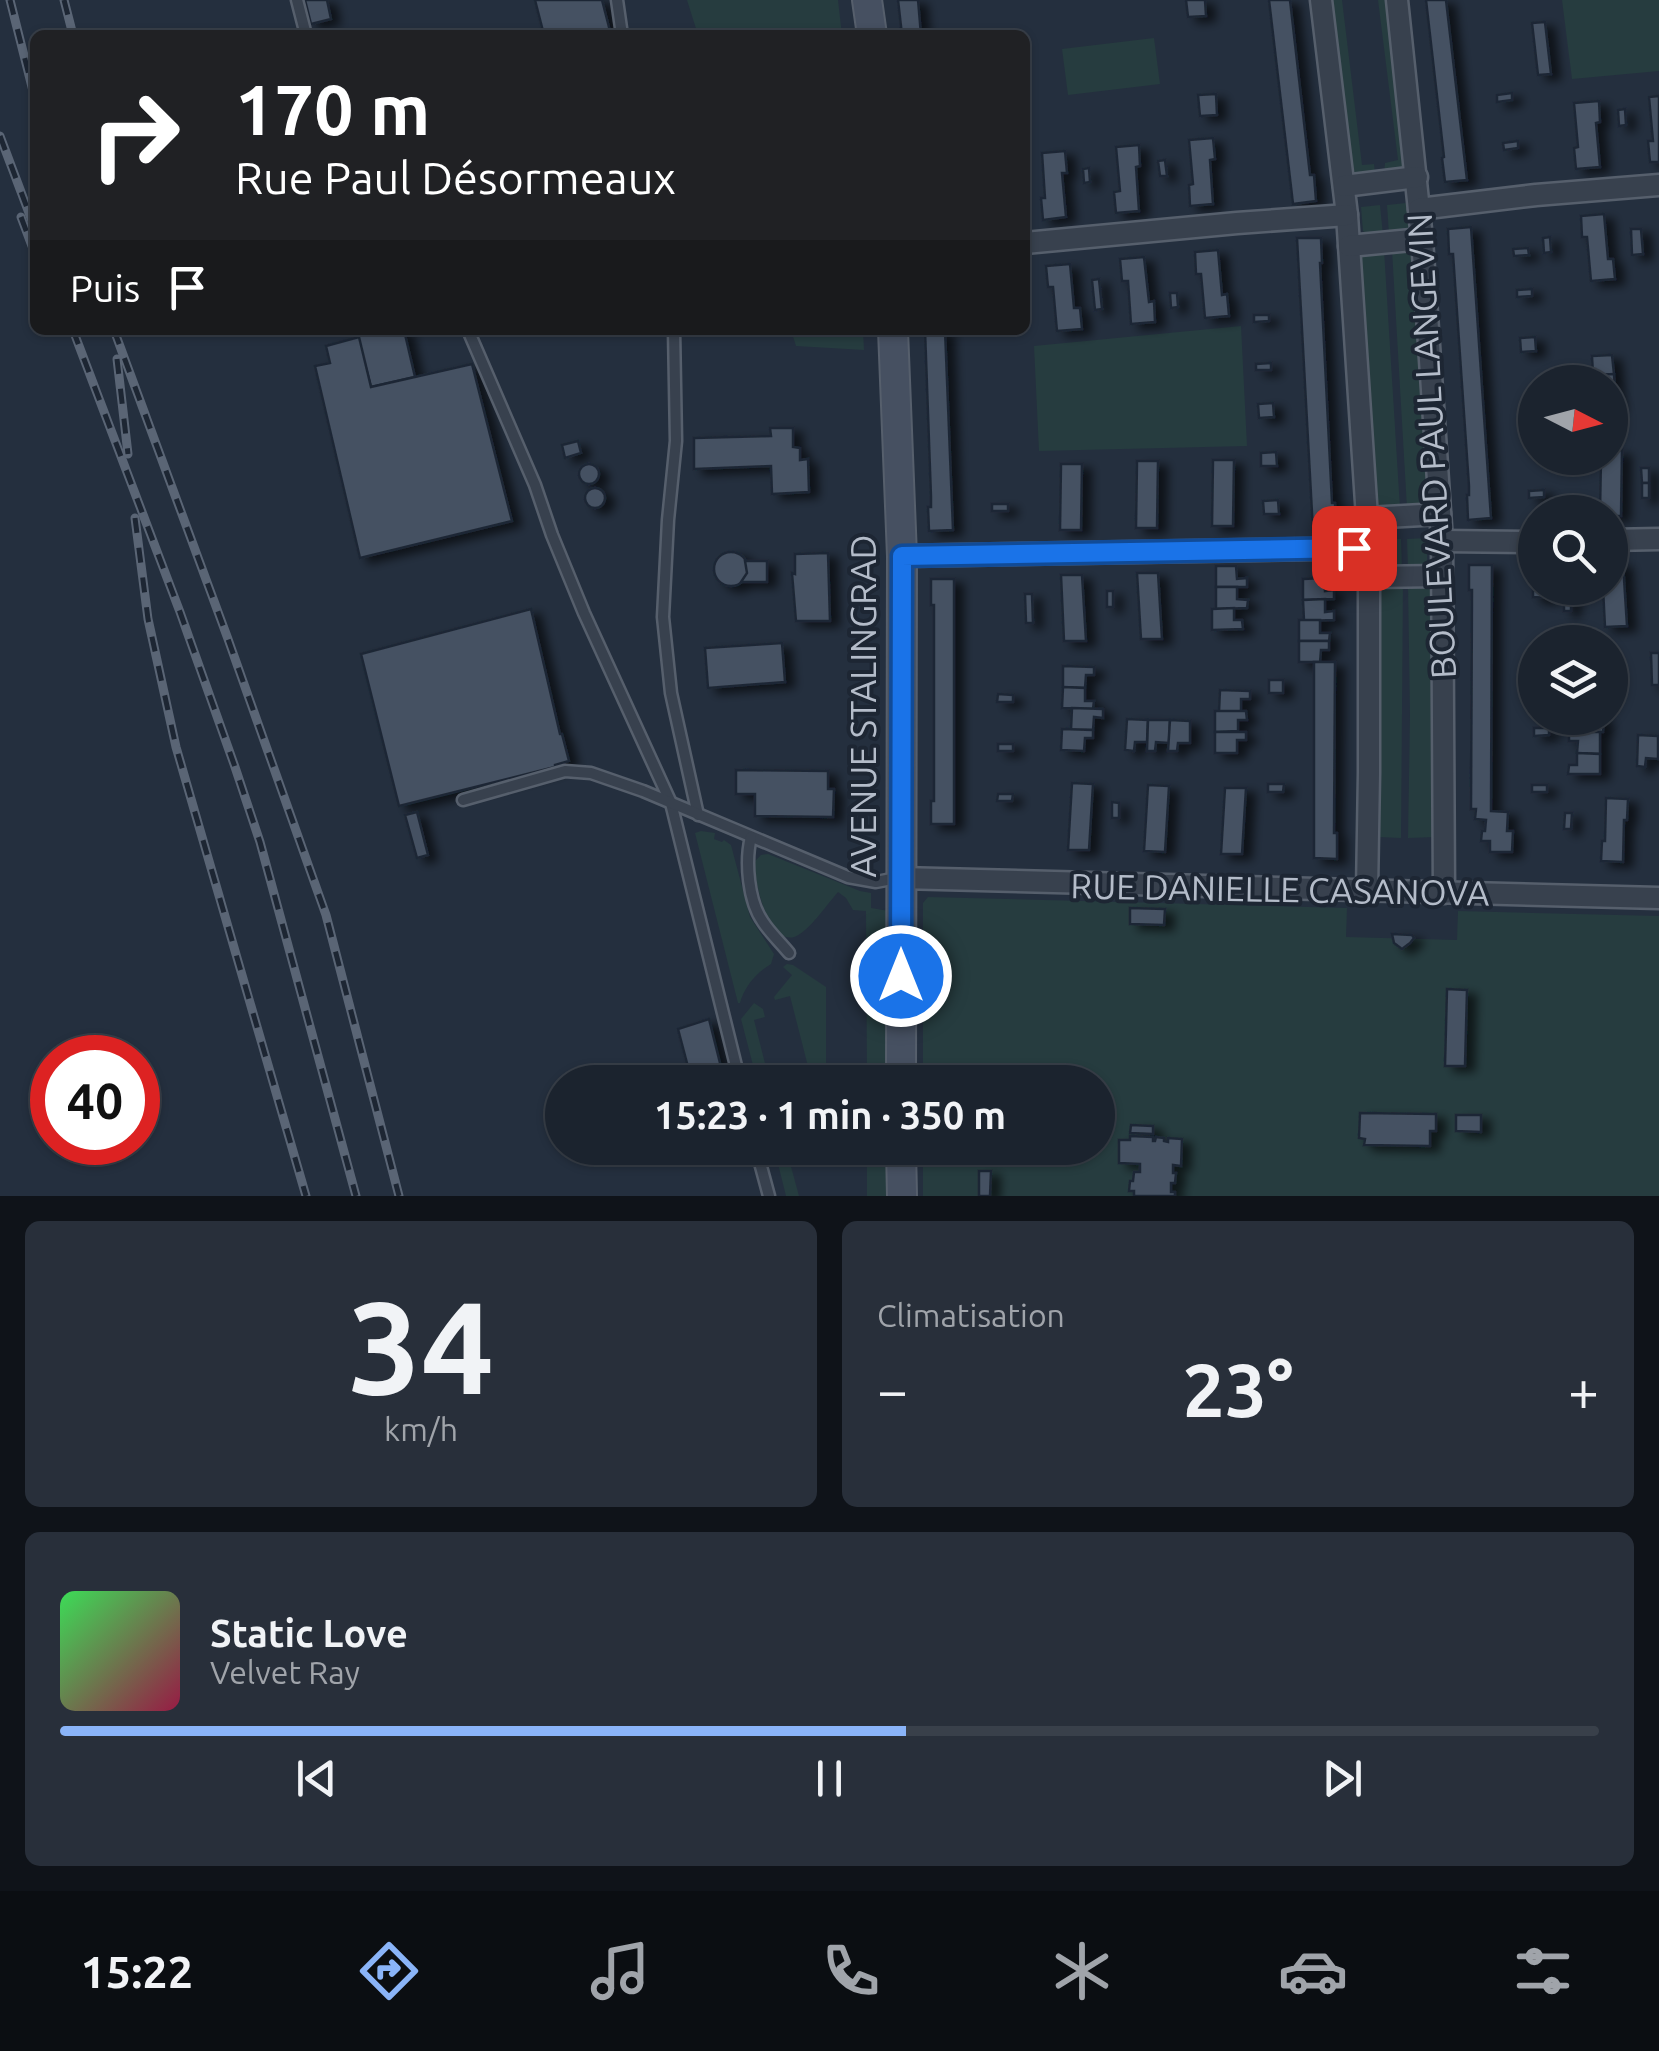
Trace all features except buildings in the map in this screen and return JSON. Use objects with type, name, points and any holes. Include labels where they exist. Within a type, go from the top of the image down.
[{"type":"street","points":[[868,0],[871,30]]},
{"type":"street","name":"BOULEVARD PAUL LANGEVIN","points":[[1321,0],[1350,246],[1370,548],[1366,891]]},
{"type":"street","name":"BOULEVARD PAUL LANGEVIN","points":[[1397,0],[1417,177],[1442,542],[1444,893]]},
{"type":"street","points":[[1344,186],[1417,177]]},
{"type":"street","points":[[1419,209],[1659,184]]},
{"type":"street","points":[[1030,244],[1347,216]]},
{"type":"street","points":[[1350,246],[1422,240]]},
{"type":"street","name":"AVENUE STALINGRAD","points":[[892,335],[902,556],[901,1065]]},
{"type":"street","points":[[1368,518],[1440,514]]},
{"type":"street","points":[[1628,540],[1659,539]]},
{"type":"street","points":[[1442,542],[1518,542]]},
{"type":"street","points":[[902,556],[1370,548]]},
{"type":"street","points":[[1370,577],[1442,576]]},
{"type":"street","name":"RUE DANIELLE CASANOVA","points":[[900,878],[1659,898]]},
{"type":"street","points":[[901,1165],[902,1196]]},
{"type":"lane","points":[[298,0],[305,30]]},
{"type":"lane","points":[[617,0],[621,30]]},
{"type":"lane","points":[[470,335],[535,485],[584,613],[671,803],[736,1065]]},
{"type":"lane","points":[[674,335],[676,441],[663,616],[671,692],[698,816]]},
{"type":"lane","points":[[463,800],[565,772],[591,773],[848,877],[876,882],[900,878]]},
{"type":"lane","points":[[752,837],[747,853],[748,880],[760,919],[789,953]]},
{"type":"lane","points":[[761,1165],[769,1196]]},
{"type":"green space","points":[[687,0],[838,0],[841,30],[696,30]]},
{"type":"green space","points":[[1328,0],[1342,0],[1362,165],[1374,164],[1375,174],[1352,176]]},
{"type":"green space","points":[[1378,0],[1391,0],[1413,170],[1384,174],[1385,163],[1398,160]]},
{"type":"green space","points":[[1562,0],[1659,0],[1659,71],[1572,79]]},
{"type":"green space","points":[[1154,38],[1160,84],[1068,95],[1062,49]]},
{"type":"green space","points":[[1406,203],[1407,232],[1389,234],[1387,205]]},
{"type":"green space","points":[[1380,205],[1383,235],[1369,236],[1363,231],[1361,207]]},
{"type":"green space","points":[[1415,247],[1434,506],[1407,508],[1392,250]]},
{"type":"green space","points":[[1384,250],[1400,508],[1376,508],[1356,262],[1360,253]]},
{"type":"green space","points":[[1241,326],[1247,446],[1039,451],[1034,346]]},
{"type":"green space","points":[[793,335],[863,335],[864,350],[796,346]]},
{"type":"green space","points":[[1427,538],[1427,566],[1408,569],[1407,539]]},
{"type":"green space","points":[[1382,539],[1401,539],[1402,569],[1383,566]]},
{"type":"green space","points":[[1433,583],[1435,837],[1408,838],[1408,584]]},
{"type":"green space","points":[[1403,584],[1401,838],[1378,837],[1374,835],[1375,586]]},
{"type":"green space","points":[[695,833],[715,833],[714,839],[731,845],[750,917],[774,954],[771,964],[748,986],[740,1003]]},
{"type":"green space","points":[[768,854],[871,893],[871,908],[889,911],[889,1065],[867,1065],[866,911],[853,910],[838,892],[805,930],[794,937],[785,936],[777,931],[764,908],[755,861]]},
{"type":"green space","points":[[928,897],[1347,908],[1346,937],[1457,940],[1458,911],[1659,916],[1659,1196],[923,1196],[923,1165],[1115,1165],[1115,1065],[923,1065],[923,903]]},
{"type":"green space","points":[[793,965],[826,987],[826,1065],[808,1065],[790,996],[775,1000],[792,975],[783,967]]},
{"type":"green space","points":[[754,1003],[763,1009],[765,1017],[754,1020],[765,1065],[753,1065],[741,1019]]},
{"type":"green space","points":[[778,1165],[791,1165],[799,1196],[786,1196]]},
{"type":"green space","points":[[867,1165],[890,1165],[890,1196],[867,1196]]},
{"type":"railway","points":[[10,0],[30,79]]},
{"type":"railway","points":[[64,0],[72,30]]},
{"type":"railway","points":[[0,136],[30,216]]},
{"type":"railway","points":[[21,217],[30,241]]},
{"type":"railway","points":[[75,335],[180,612],[260,842],[356,1196]]},
{"type":"railway","points":[[116,335],[326,915],[399,1196]]},
{"type":"railway","points":[[117,359],[128,454]]},
{"type":"railway","points":[[135,518],[148,619],[176,747],[306,1196]]},
{"type":"route","points":[[901,976],[902,556],[1354,548]]}]
